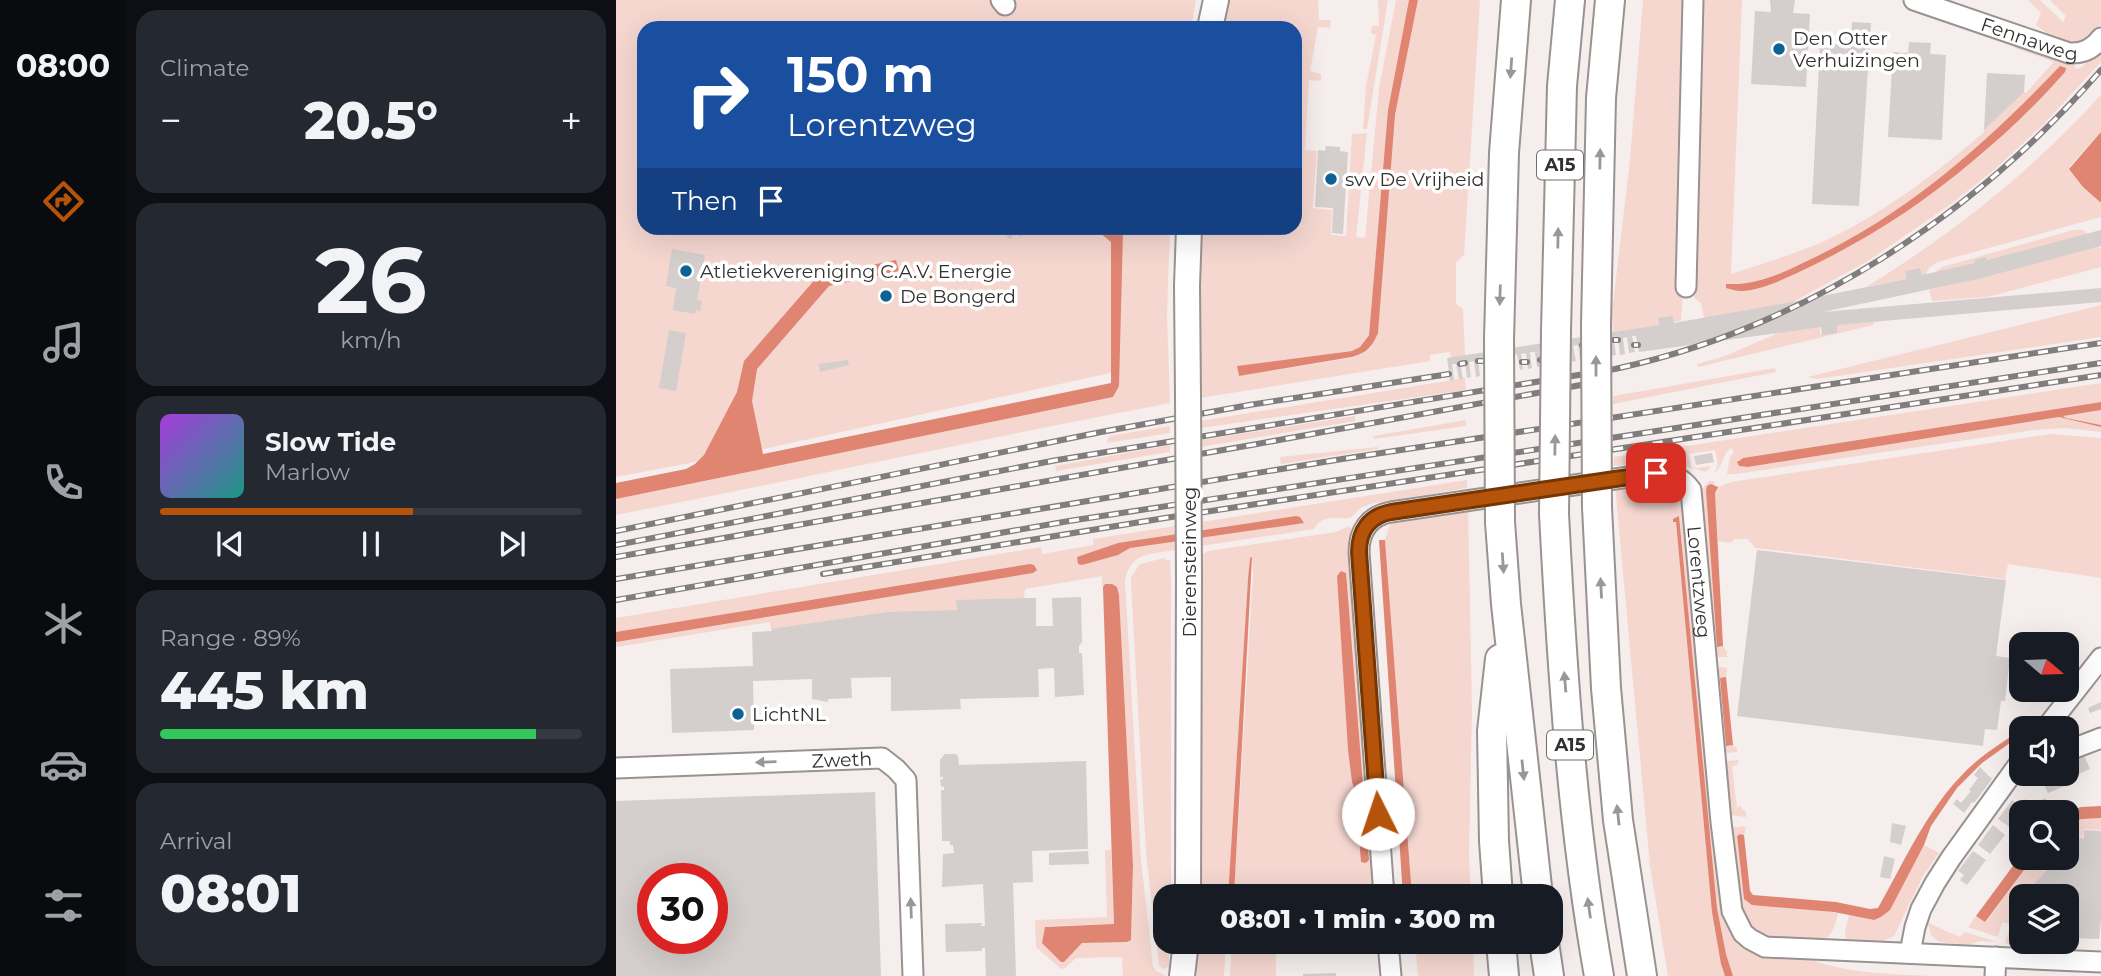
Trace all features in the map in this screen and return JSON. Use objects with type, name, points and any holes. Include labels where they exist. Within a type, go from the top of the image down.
[{"type":"highway","name":"A15","points":[[1516,0],[1504,153],[1499,339],[1500,522],[1506,604],[1537,884]]},
{"type":"highway","name":"A15","points":[[1570,0],[1562,86],[1554,514],[1560,626],[1574,783],[1599,976]]},
{"type":"highway","name":"A15","points":[[1611,0],[1601,98],[1596,325],[1597,507],[1606,688],[1618,820],[1634,931],[1644,976]]},
{"type":"highway","name":"A15","points":[[1497,884],[1492,731],[1506,604]]},
{"type":"highway","points":[[1503,954],[1504,976]]},
{"type":"highway","points":[[1546,954],[1549,976]]},
{"type":"main road","points":[[1212,21],[1216,0]]},
{"type":"main road","name":"Dierensteinweg","points":[[1188,884],[1189,235]]},
{"type":"main road","points":[[1182,976],[1186,954]]},
{"type":"main road","points":[[1189,954],[1192,976]]},
{"type":"street","points":[[1686,287],[1693,0]]},
{"type":"street","name":"Fennaweg","points":[[1914,0],[2069,53],[2076,54],[2090,49],[2101,38]]},
{"type":"street","name":"Lorentzweg","points":[[1383,884],[1359,552],[1360,537],[1366,525],[1376,516],[1391,512],[1642,475],[1667,474],[1686,483],[1693,505],[1721,822],[1733,916],[1743,933],[1765,947],[1910,953],[1996,967],[2101,962]]},
{"type":"street","points":[[2055,716],[2101,658]]},
{"type":"street","points":[[2079,746],[2101,738]]},
{"type":"street","name":"Zweth","points":[[616,768],[882,758],[906,780],[913,976]]},
{"type":"street","points":[[1910,953],[1921,909],[1935,883],[2009,778]]},
{"type":"street","points":[[1389,954],[1391,976]]},
{"type":"shaded area","name":"De Bongerd","points":[[616,0],[1196,0],[1192,21],[637,21],[637,235],[1170,235],[1167,316],[1170,403],[616,515],[616,499],[1113,397],[1119,371],[764,449],[616,477]]},
{"type":"shaded area","points":[[1227,0],[1318,0],[1319,20],[1331,20],[1330,28],[1318,27],[1310,71],[1321,74],[1321,81],[1309,80],[1305,150],[1317,151],[1313,208],[1332,210],[1331,235],[1346,236],[1352,134],[1367,133],[1356,237],[1365,238],[1379,88],[1396,0],[1409,0],[1388,110],[1369,334],[1360,347],[1352,351],[1238,366],[1239,376],[1351,358],[1371,348],[1395,115],[1418,0],[1480,0],[1464,255],[1456,262],[1456,304],[1463,309],[1465,355],[1451,358],[1450,352],[1430,355],[1430,361],[1200,398],[1197,235],[1302,235],[1302,21],[1222,21]]},
{"type":"shaded area","points":[[1378,0],[1388,0],[1367,129],[1363,129],[1366,86],[1376,35],[1371,33],[1372,26],[1379,26]]},
{"type":"shaded area","points":[[1409,0],[1418,0],[1395,115],[1378,333],[1368,349],[1352,357],[1239,376],[1237,366],[1352,351],[1360,347],[1369,335],[1388,110]]},
{"type":"shaded area","points":[[1643,0],[1687,0],[1681,321],[1613,333],[1612,312],[1630,160]]},
{"type":"shaded area","points":[[1697,0],[1742,0],[1731,274],[1796,253],[1833,237],[1892,203],[1948,162],[2026,93],[2054,62],[2015,48],[2017,45],[2073,62],[2076,69],[2082,67],[2101,48],[2101,62],[2043,125],[1994,170],[1951,204],[1868,261],[1793,302],[1704,318],[1701,303],[1695,299],[1691,287]],"holes":[[[2065,72],[1977,159],[1910,209],[1875,231],[1771,285],[1753,289],[1726,284],[1748,283],[1778,274],[1867,229],[1960,163],[2028,101]]]},
{"type":"shaded area","points":[[2028,0],[2040,0],[2063,22],[2066,16],[2050,0],[2101,0],[2101,24],[2081,45],[2062,45],[2036,25],[2041,13]]},
{"type":"shaded area","points":[[2060,66],[2066,68],[2065,72],[2021,118],[1953,178],[1911,209],[1844,250],[1784,279],[1748,290],[1726,288],[1726,284],[1758,281],[1788,270],[1878,222],[1943,176],[1974,150]]},
{"type":"shaded area","points":[[2101,95],[2101,132],[2069,167],[2083,187],[2101,202],[2101,217],[1938,262],[1930,267],[1925,275],[1922,275],[1920,268],[1905,271],[1907,279],[1866,287],[1930,245],[1990,199],[2047,150]]},
{"type":"shaded area","points":[[2101,132],[2100,202],[2083,187],[2069,169]]},
{"type":"shaded area","points":[[2073,230],[2083,230],[2088,234],[1987,260],[1985,257],[1974,260],[1975,263],[1934,273],[1942,267]]},
{"type":"shaded area","points":[[1102,235],[1123,235],[1119,386],[1113,397],[616,499],[616,483],[686,469],[704,455],[737,392],[744,361],[818,276],[896,260],[899,271],[829,286],[757,369],[752,401],[763,454],[1111,383],[1111,242]]},
{"type":"shaded area","points":[[2098,247],[2101,249],[2101,267],[1987,297],[1932,301],[1929,290]]},
{"type":"shaded area","points":[[2101,305],[2101,337],[1817,379],[1808,377]]},
{"type":"shaded area","points":[[1875,321],[1873,325],[1698,367],[1697,364],[1725,356],[1783,331],[1820,327],[1820,334],[1834,333],[1834,325]]},
{"type":"shaded area","points":[[1775,368],[1776,372],[1613,404],[1613,396]]},
{"type":"shaded area","points":[[1465,378],[1466,390],[1201,428],[1200,421]]},
{"type":"shaded area","points":[[2101,383],[2101,402],[1738,460],[1739,466],[1748,467],[2059,417],[2101,427],[2101,432],[2065,428],[2034,430],[1736,474],[1727,474],[1730,457],[1734,452],[1731,448],[1714,473],[1718,465],[1715,450],[1689,454],[1691,467],[1711,466],[1706,472],[1662,460],[1614,466],[1614,457]]},
{"type":"shaded area","points":[[2101,402],[2101,410],[2063,416],[2101,427],[2059,417],[1748,467],[1739,466],[1737,462],[1743,458]]},
{"type":"shaded area","points":[[2101,410],[2101,425],[2066,418],[2063,415]]},
{"type":"shaded area","points":[[1355,416],[1355,421],[1200,447],[1201,440]]},
{"type":"shaded area","points":[[1466,420],[1466,426],[1374,439],[1373,436]]},
{"type":"shaded area","points":[[1170,426],[1170,433],[1107,443],[1109,436]]},
{"type":"shaded area","points":[[2051,434],[2101,438],[2101,578],[2008,564],[2005,579],[1755,548],[1748,539],[1735,539],[1731,543],[1718,541],[1715,493],[1718,487],[1731,482]]},
{"type":"shaded area","points":[[1170,445],[1170,452],[1056,471],[1055,466]]},
{"type":"shaded area","points":[[1378,447],[1281,464],[1280,457]]},
{"type":"shaded area","points":[[1660,478],[1676,486],[1683,501],[1726,917],[1789,950],[1828,965],[1866,972],[1930,976],[1733,976],[1717,908],[1679,517],[1673,520],[1676,522],[1721,964],[1725,976],[1668,976],[1650,866],[1615,486]]},
{"type":"shaded area","points":[[1467,480],[1467,488],[1374,503],[1362,507],[1350,518],[1325,519],[1314,529],[1149,554],[1136,560],[1130,567],[1125,581],[1141,860],[1153,966],[1156,971],[1166,976],[1123,976],[1122,957],[1076,958],[1061,969],[1036,947],[1035,920],[1107,917],[1105,850],[1111,850],[1114,924],[1047,926],[1064,962],[1082,943],[1131,940],[1133,865],[1119,595],[1117,587],[1105,584],[1102,587],[1102,576],[1025,589],[1024,598],[956,601],[957,610],[771,629],[770,622],[616,647],[616,618],[1041,547],[1042,554],[1093,545],[1093,539]]},
{"type":"shaded area","points":[[1709,481],[1713,481],[1715,485],[1711,484],[1718,647],[1723,646],[1727,657],[1715,657],[1700,492]]},
{"type":"shaded area","points":[[1711,484],[1718,487],[1715,493],[1723,646],[1717,647],[1706,490]]},
{"type":"shaded area","points":[[1468,505],[1472,710],[1470,884],[1411,884],[1385,540],[1392,518]]},
{"type":"shaded area","points":[[1296,516],[1304,523],[1130,548],[1118,555],[1078,564],[1077,557],[1118,543]]},
{"type":"shaded area","points":[[1679,516],[1717,908],[1733,976],[1725,976],[1721,964],[1712,912],[1676,522],[1673,522],[1673,519]]},
{"type":"shaded area","points":[[1349,526],[1355,533],[1377,884],[1235,884],[1252,557],[1248,579],[1229,884],[1197,884],[1201,555],[1208,551],[1336,532]],"holes":[[[1339,580],[1356,708],[1369,860],[1366,863],[1348,750]]]},
{"type":"shaded area","points":[[1379,540],[1385,540],[1411,884],[1402,884]]},
{"type":"shaded area","points":[[1252,557],[1235,884],[1229,884],[1248,579]]},
{"type":"shaded area","points":[[1164,558],[1170,560],[1171,580],[1171,884],[1153,884],[1153,914],[1146,854],[1131,577],[1140,564]]},
{"type":"shaded area","points":[[1030,564],[1037,570],[1033,573],[616,642],[616,632]]},
{"type":"shaded area","points":[[1341,571],[1346,573],[1369,860],[1366,863],[1361,862],[1355,790],[1348,750],[1337,576]]},
{"type":"shaded area","points":[[1105,584],[1117,587],[1119,595],[1133,865],[1131,940],[1082,943],[1061,962],[1042,943],[1045,927],[1114,924]]},
{"type":"shaded area","points":[[1720,667],[1727,668],[1726,677],[1720,678],[1726,746],[1733,745],[1737,752],[1727,753],[1723,750],[1716,673]]},
{"type":"shaded area","points":[[1726,677],[1733,745],[1726,746],[1720,678]]},
{"type":"shaded area","points":[[2009,738],[2009,744],[1982,763],[1957,788],[1931,826],[1890,910],[1881,917],[1874,920],[1834,912],[1752,905],[1744,899],[1737,836],[1740,834],[1744,835],[1750,891],[1753,895],[1878,908],[1934,810],[1947,792],[1978,760]]},
{"type":"shaded area","points":[[1738,760],[1738,764],[1732,767],[1737,808],[1740,806],[1746,812],[1746,817],[1730,815],[1724,766],[1728,761]]},
{"type":"shaded area","points":[[2101,806],[2101,818],[2079,820],[2081,807]]},
{"type":"shaded area","points":[[2101,818],[2101,830],[2084,829],[2083,837],[2079,837],[2079,820]]},
{"type":"shaded area","points":[[1731,828],[1746,828],[1744,835],[1737,836],[1744,899],[1838,913],[1833,930],[1825,939],[1775,941],[1757,934],[1740,915]]},
{"type":"shaded area","points":[[1924,845],[1939,853],[1923,876],[1894,936],[1882,942],[1849,943],[1845,934],[1849,915],[1874,920],[1902,886]]},
{"type":"shaded area","points":[[2010,870],[2024,870],[2014,884],[2009,884],[2009,890],[1985,922],[1976,916]]},
{"type":"shaded area","points":[[2024,870],[2046,870],[2034,884],[2014,884]]},
{"type":"shaded area","points":[[2009,891],[2009,924],[2002,922],[1998,937],[1968,927],[1976,916],[1986,922]]},
{"type":"shaded area","points":[[1928,923],[1960,937],[1965,932],[1997,942],[1979,941],[1969,945],[1939,942],[1931,935]]},
{"type":"shaded area","points":[[1158,954],[1169,954],[1169,967],[1163,969],[1159,965]]},
{"type":"shaded area","points":[[1197,954],[1225,954],[1224,976],[1197,976]]},
{"type":"shaded area","points":[[1231,954],[1276,954],[1276,976],[1230,976]]},
{"type":"shaded area","points":[[1416,954],[1473,954],[1474,976],[1418,976]]},
{"type":"building","points":[[1770,0],[1795,0],[1793,13],[1810,14],[1806,87],[1751,84],[1755,11],[1771,12]]},
{"type":"building","points":[[1852,22],[1871,23],[1859,206],[1812,204],[1820,44],[1851,45]]},
{"type":"building","points":[[1909,42],[1931,43],[1930,54],[1946,55],[1942,140],[1888,137],[1893,52],[1908,53]]},
{"type":"building","points":[[1987,73],[2025,75],[2024,92],[1984,130]]},
{"type":"building","name":"svv De Vrijheid","points":[[1326,146],[1340,147],[1340,151],[1348,152],[1343,234],[1332,233],[1333,208],[1315,207],[1318,150],[1325,151]]},
{"type":"building","points":[[2101,230],[2101,246],[1978,279],[1823,312],[2101,288],[2101,302],[1837,325],[1837,333],[1822,335],[1821,327],[1639,352],[1636,336],[1632,336],[1635,352],[1629,353],[1627,337],[1623,338],[1625,354],[1620,355],[1618,339],[1614,339],[1616,355],[1580,361],[1578,345],[1573,346],[1576,361],[1572,362],[1570,346],[1539,351],[1541,367],[1537,367],[1535,352],[1530,352],[1532,368],[1528,369],[1526,353],[1521,354],[1523,369],[1520,370],[1517,354],[1513,355],[1515,371],[1485,375],[1483,360],[1478,360],[1480,376],[1476,377],[1474,361],[1469,362],[1471,377],[1467,378],[1465,362],[1460,363],[1463,379],[1459,379],[1456,364],[1452,364],[1454,380],[1450,381],[1447,358],[1659,325],[1658,318],[1673,316],[1674,323],[1797,301],[1907,279],[1905,271],[1920,268],[1922,275]]},
{"type":"building","name":"Atletiekvereniging C.A.V. Energie","points":[[672,249],[705,255],[697,300],[702,301],[700,311],[696,310],[695,314],[673,310],[676,288],[666,286]]},
{"type":"building","points":[[669,330],[686,333],[676,391],[659,388]]},
{"type":"building","points":[[848,360],[849,365],[820,372],[819,364]]},
{"type":"building","points":[[1712,453],[1714,462],[1696,465],[1694,456]]},
{"type":"building","points":[[1757,550],[2006,580],[1996,656],[2009,658],[2005,701],[2001,701],[1997,730],[1985,729],[1983,746],[1737,716]]},
{"type":"building","points":[[1081,597],[1082,642],[1079,653],[1082,653],[1084,695],[1055,697],[1054,668],[1038,669],[1039,697],[960,699],[961,709],[891,711],[891,677],[851,678],[852,698],[828,699],[828,702],[812,699],[812,679],[753,681],[754,730],[672,733],[670,669],[753,666],[752,632],[888,612],[957,610],[956,600],[1024,598],[1036,598],[1036,626],[1053,626],[1052,598]]},
{"type":"building","points":[[2101,702],[2101,709],[2090,713],[2088,708]]},
{"type":"building","points":[[2083,753],[2090,769],[2079,774],[2079,755]]},
{"type":"building","points":[[945,754],[958,756],[959,765],[1086,761],[1088,849],[1032,851],[1033,882],[1013,883],[1016,976],[986,976],[985,948],[982,948],[982,951],[946,952],[945,924],[982,923],[981,926],[985,926],[983,884],[942,887],[943,854],[954,853],[950,841],[942,841],[941,790],[944,790],[944,787],[941,786],[940,780],[943,777],[940,777],[940,760]]},
{"type":"building","points":[[1980,767],[1992,779],[1964,813],[1953,804],[1957,799],[1961,803],[1971,791],[1969,790],[1978,778],[1974,775]]},
{"type":"building","points":[[2045,786],[2064,786],[2048,793]]},
{"type":"building","points":[[875,792],[881,976],[616,976],[616,801]]},
{"type":"building","points":[[2009,804],[2009,827],[1998,819]]},
{"type":"building","points":[[1892,823],[1906,826],[1901,845],[1890,842]]},
{"type":"building","points":[[1993,825],[2005,835],[1990,854],[1978,845]]},
{"type":"building","points":[[2084,830],[2101,831],[2099,939],[2079,938],[2079,884],[2035,884],[2046,870],[2079,870],[2079,838],[2084,838]]},
{"type":"building","points":[[1088,851],[1089,864],[1049,865],[1049,853]]},
{"type":"building","points":[[1973,851],[1986,860],[1967,885],[1960,880],[1964,875],[1958,871]]},
{"type":"building","points":[[1884,856],[1895,859],[1890,879],[1880,877]]},
{"type":"building","points":[[1336,973],[1336,976],[1303,976],[1303,974]]},
{"type":"railway","points":[[616,545],[1057,460],[1615,369],[1685,350],[1753,325],[1819,295],[1942,218],[2052,123],[2101,70]]},
{"type":"railway","points":[[616,579],[1342,459],[2101,343]]},
{"type":"railway","points":[[1582,345],[1587,345]]},
{"type":"railway","points":[[1556,349],[1561,349]]},
{"type":"railway","points":[[1602,350],[1607,350]]},
{"type":"railway","points":[[1504,357],[1509,357]]},
{"type":"railway","points":[[1540,360],[1545,359]]},
{"type":"railway","points":[[1478,361],[1483,361]]},
{"type":"railway","points":[[1522,362],[1527,362]]},
{"type":"railway","points":[[1460,364],[1465,363]]},
{"type":"railway","points":[[616,600],[1069,521],[2101,363]]},
{"type":"railway","points":[[616,531],[1101,432],[1249,405],[1449,374]]},
{"type":"railway","points":[[823,574],[1165,518],[2101,375]]},
{"type":"railway","points":[[616,557],[1581,385]]},
{"type":"place","name":"Den Otter Verhuizingen","points":[[1779,49]]},
{"type":"place","name":"svv De Vrijheid","points":[[1331,179]]},
{"type":"place","name":"Atletiekvereniging C.A.V. Energie","points":[[686,271]]},
{"type":"place","name":"De Bongerd","points":[[886,296]]},
{"type":"place","name":"LichtNL","points":[[738,714]]},
{"type":"route","points":[[1378,814],[1359,552],[1362,531],[1370,520],[1383,513],[1656,473]]}]
